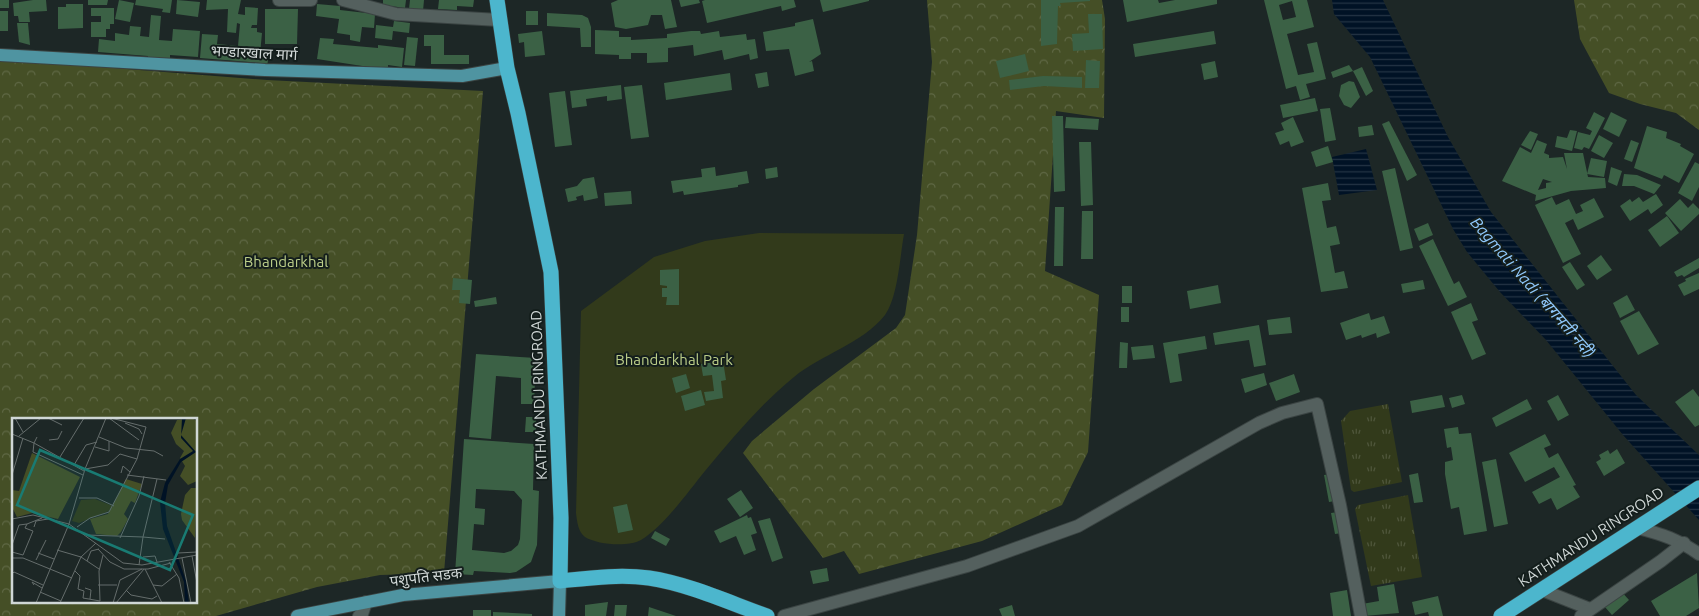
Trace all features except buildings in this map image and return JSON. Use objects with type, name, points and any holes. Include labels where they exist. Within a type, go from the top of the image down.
[{"type":"highway","name":"KATHMANDU RINGROAD","points":[[497,0],[507,68],[551,272],[561,518],[560,581]]},
{"type":"highway","name":"KATHMANDU RINGROAD","points":[[1501,616],[1699,488]]},
{"type":"highway","points":[[560,581],[609,577],[650,578],[768,616]]},
{"type":"main road","name":"भण्डारखाल मार्ग","points":[[0,55],[265,70],[462,76],[507,68]]},
{"type":"main road","name":"पशुपति सडक","points":[[296,616],[403,595],[478,586],[560,581]]},
{"type":"main road","points":[[559,616],[560,581]]},
{"type":"street","points":[[279,0],[311,0]]},
{"type":"street","points":[[343,0],[380,4],[404,15],[499,20]]},
{"type":"street","points":[[784,616],[967,566],[1078,526],[1259,423],[1282,413],[1317,404],[1340,505],[1361,616]]},
{"type":"street","points":[[1638,528],[1665,535],[1684,543],[1699,554]]},
{"type":"street","points":[[1542,590],[1586,612],[1684,543]]},
{"type":"street","points":[[359,616],[362,614],[366,602]]},
{"type":"green space","points":[[927,0],[1102,0],[1105,19],[1104,118],[1056,111],[1045,271],[1099,295],[1088,452],[1062,505],[982,541],[859,574],[844,551],[823,558],[743,453],[752,441],[814,389],[896,328],[905,315],[917,235],[932,62]]},
{"type":"green space","points":[[1574,0],[1699,0],[1699,130],[1676,113],[1640,104],[1609,93],[1580,39]]},
{"type":"green space","name":"Bhandarkhal","points":[[0,59],[267,80],[483,91],[444,573],[380,575],[317,587],[216,616],[0,616]]},
{"type":"green space","name":"Bhandarkhal Park","points":[[759,233],[904,234],[896,287],[885,315],[865,334],[805,369],[770,398],[726,446],[667,518],[650,534],[641,540],[629,544],[597,542],[585,537],[579,529],[576,513],[581,311],[654,257],[705,241]]},
{"type":"green space","points":[[1388,404],[1402,482],[1354,492],[1351,490],[1341,421],[1350,411]]},
{"type":"green space","points":[[1408,495],[1422,577],[1371,586],[1355,509],[1358,505]]},
{"type":"water","name":"Bagmati Nadi (बागमती नदी)","points":[[1332,0],[1383,0],[1448,137],[1491,212],[1636,395],[1699,455],[1699,520],[1623,435],[1546,340],[1500,292],[1467,252],[1453,229],[1370,57],[1334,14]]},
{"type":"water","points":[[1366,149],[1377,190],[1339,195],[1332,157]]}]
